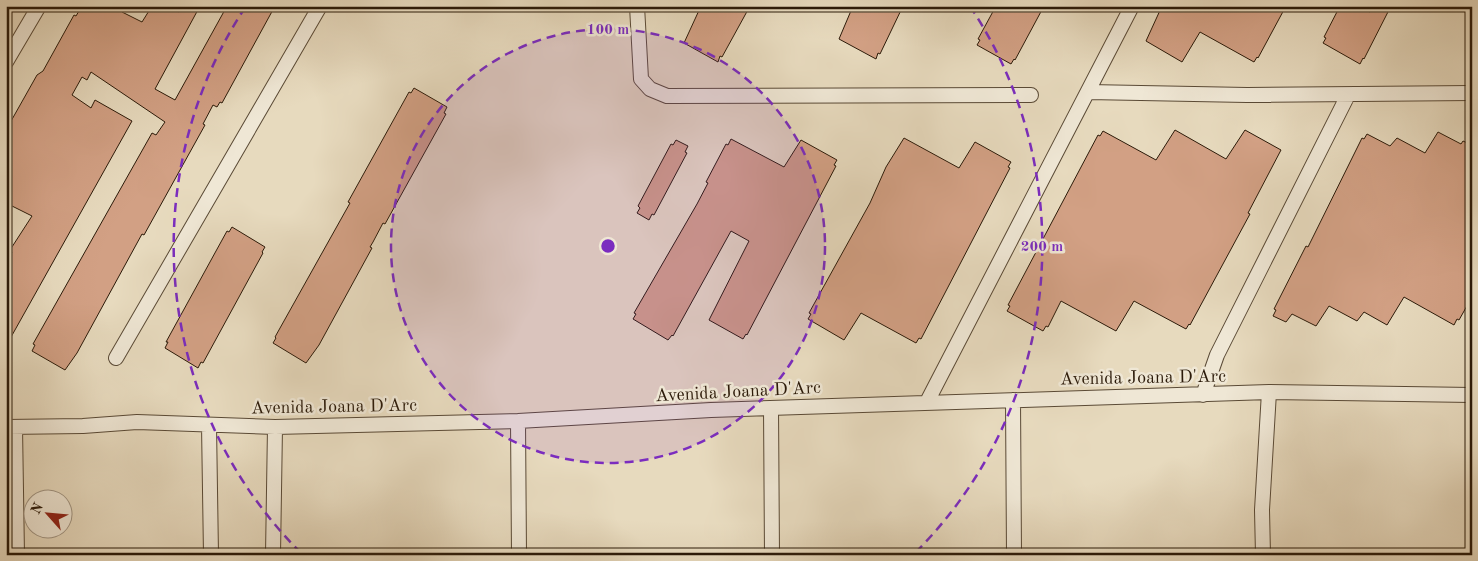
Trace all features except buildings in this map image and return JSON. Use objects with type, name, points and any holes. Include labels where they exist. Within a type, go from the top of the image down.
[{"type":"street","points":[[6,62],[39,6]]},
{"type":"street","points":[[116,358],[320,6]]},
{"type":"street","points":[[637,6],[641,79],[650,89],[667,96],[1031,95]]},
{"type":"street","points":[[926,402],[1132,6]]},
{"type":"street","points":[[1088,92],[1348,96],[1472,93]]},
{"type":"street","points":[[1203,395],[1217,355],[1348,96]]},
{"type":"street","points":[[1263,555],[1262,510],[1269,392]]},
{"type":"street","name":"Avenida Joana D'Arc","points":[[11,427],[83,426],[137,422],[274,427],[518,421],[926,402],[1269,392],[1472,395]]},
{"type":"street","points":[[1013,400],[1014,555]]},
{"type":"street","points":[[771,408],[772,555]]},
{"type":"street","points":[[518,421],[519,555]]},
{"type":"street","points":[[209,425],[211,555]]},
{"type":"street","points":[[11,427],[17,555]]},
{"type":"street","points":[[273,555],[274,427]]}]
